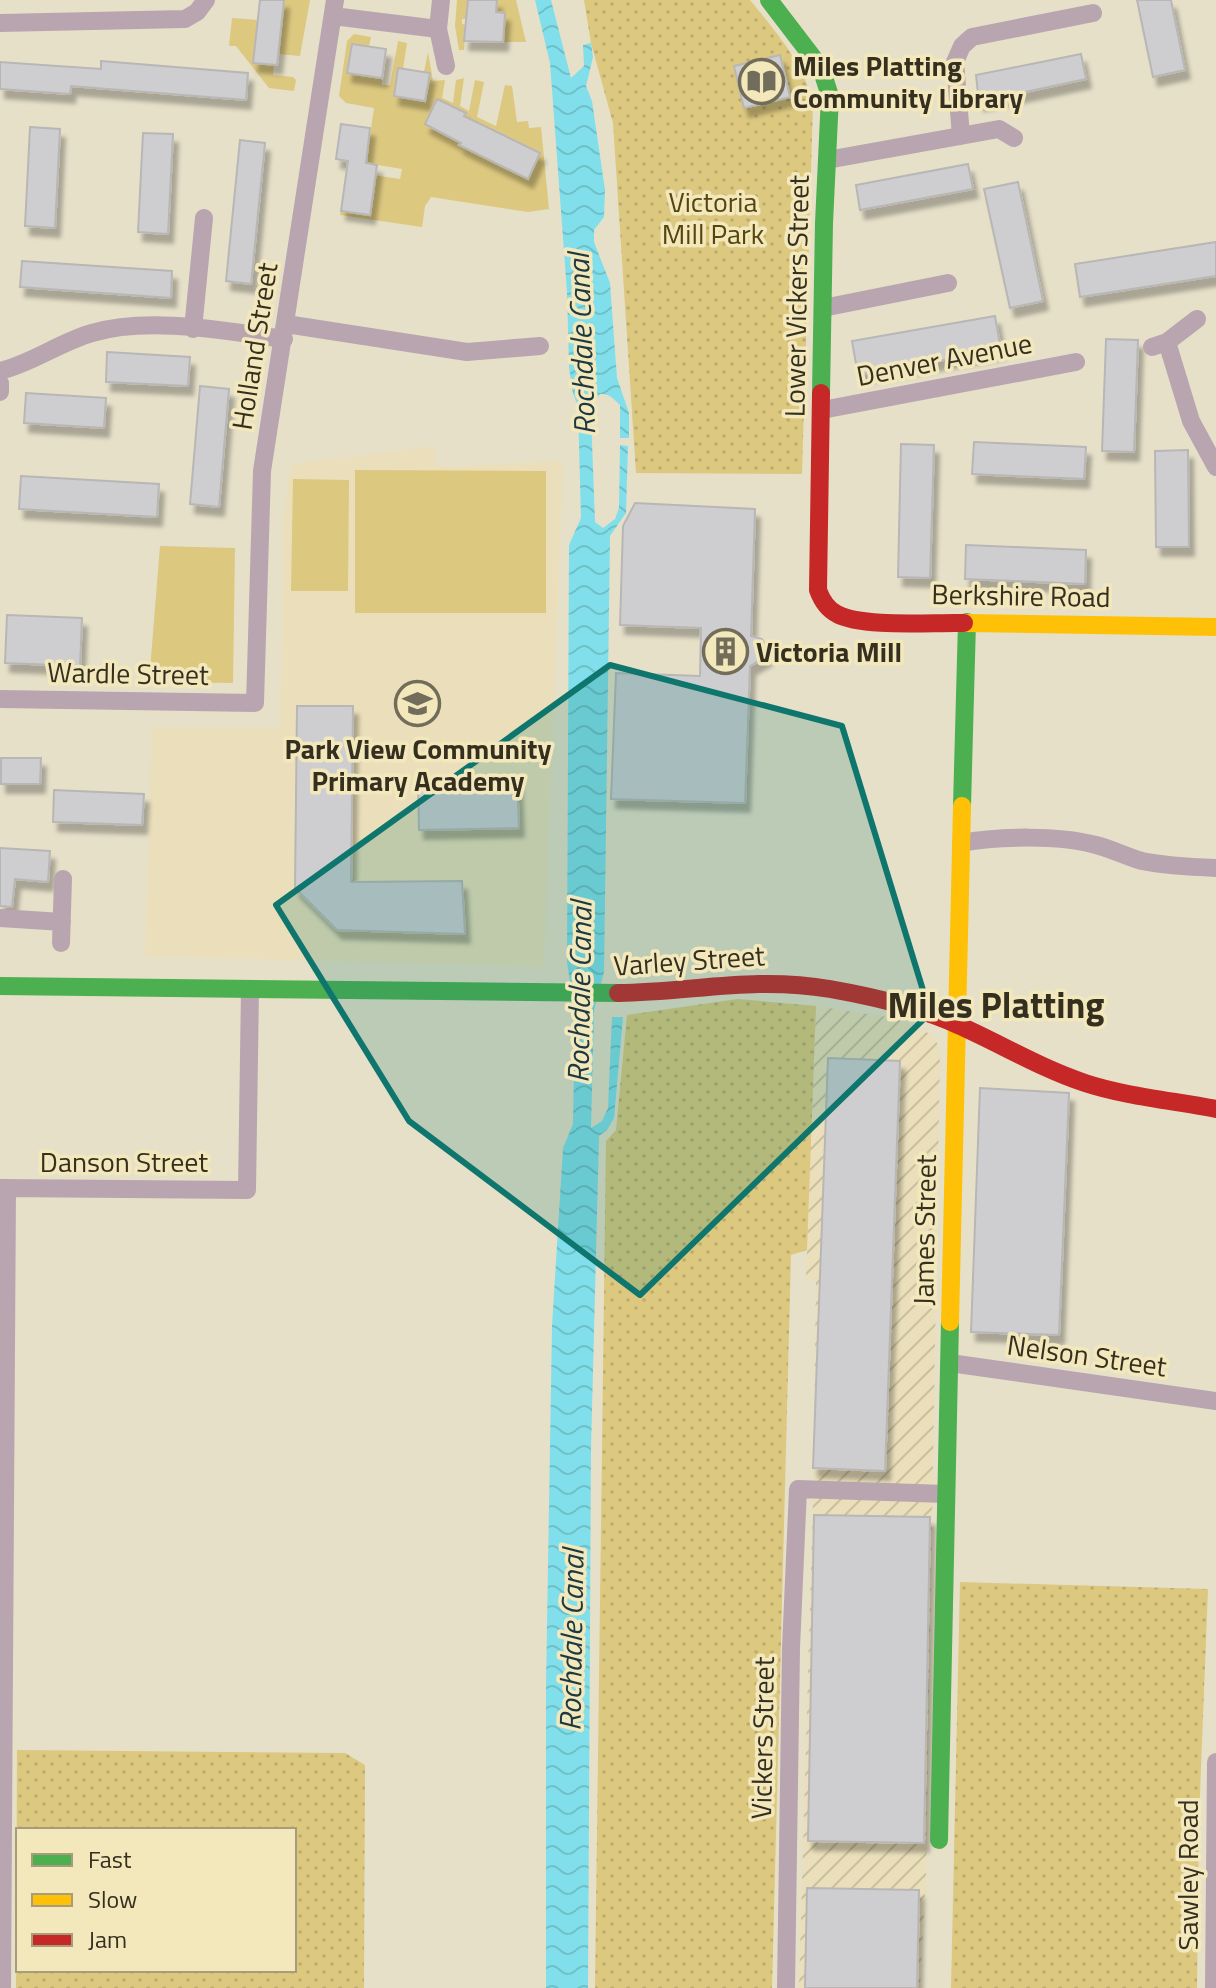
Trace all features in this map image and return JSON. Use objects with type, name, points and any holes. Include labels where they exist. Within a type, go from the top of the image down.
[{"type":"street","points":[[0,23],[185,19],[197,12],[206,0]]},
{"type":"street","points":[[441,0],[438,29],[446,66]]},
{"type":"street","name":"Lower Vickers Street","points":[[769,0],[821,68],[830,96],[818,590],[827,610]]},
{"type":"street","points":[[334,8],[438,29]]},
{"type":"street","name":"Holland Street","points":[[255,703],[262,471],[334,8]]},
{"type":"street","points":[[961,136],[955,62],[962,46],[972,37],[1093,13]]},
{"type":"street","points":[[827,160],[999,129],[1014,138]]},
{"type":"street","points":[[193,329],[204,218]]},
{"type":"street","points":[[823,308],[948,283]]},
{"type":"street","points":[[1197,319],[1160,344],[1191,421],[1216,467]]},
{"type":"street","points":[[0,371],[27,363],[90,333],[149,326],[285,332],[467,352],[540,346]]},
{"type":"street","name":"Denver Avenue","points":[[822,410],[1076,362]]},
{"type":"street","points":[[0,383],[0,392]]},
{"type":"street","name":"Berkshire Road","points":[[827,610],[853,620],[1216,627]]},
{"type":"street","name":"James Street","points":[[939,1840],[967,622]]},
{"type":"street","name":"Wardle Street","points":[[0,699],[255,703]]},
{"type":"street","points":[[961,843],[989,837],[1076,841],[1153,863],[1216,868]]},
{"type":"street","points":[[61,943],[63,879]]},
{"type":"street","points":[[0,918],[62,922]]},
{"type":"street","name":"Varley Street","points":[[0,986],[612,994],[783,982],[855,993],[916,1010],[956,1024],[1066,1077],[1111,1090],[1216,1109]]},
{"type":"street","name":"Danson Street","points":[[3,1188],[247,1190],[250,989]]},
{"type":"street","points":[[2,1988],[3,1188]]},
{"type":"street","name":"Nelson Street","points":[[950,1363],[1216,1401]]},
{"type":"street","name":"Vickers Street","points":[[786,1988],[791,1648],[798,1489],[946,1494]]},
{"type":"street","name":"Sawley Road","points":[[1214,1988],[1216,1762]]},
{"type":"highlighted area","points":[[610,665],[842,726],[930,1013],[640,1295],[409,1121],[276,905]]},
{"type":"shaded area","name":"Park View Community Primary Academy","points":[[433,446],[437,467],[563,461],[544,967],[145,956],[152,728],[280,728],[284,518],[291,464]]},
{"type":"shaded area","points":[[816,1006],[900,1019],[928,1033],[936,1040],[940,1052],[926,1878],[920,1988],[799,1988],[813,1499],[816,1279],[806,1279]]},
{"type":"green space","points":[[284,0],[310,0],[300,56],[278,54]]},
{"type":"green space","points":[[457,0],[468,0],[467,19],[462,19],[462,24],[466,25],[464,50],[459,50],[455,26]]},
{"type":"green space","points":[[497,0],[516,0],[526,42],[503,42],[505,13],[493,9]]},
{"type":"green space","name":"Victoria Mill Park","points":[[584,0],[750,0],[788,48],[803,74],[813,103],[802,474],[636,473],[613,123],[591,43]]},
{"type":"green space","points":[[232,18],[258,20],[254,52],[274,64],[273,75],[293,77],[296,80],[294,91],[269,88],[236,46],[229,46]]},
{"type":"green space","points":[[354,34],[371,37],[369,46],[352,44],[347,73],[382,78],[382,85],[390,85],[398,41],[407,43],[403,69],[398,69],[394,96],[425,101],[429,74],[424,72],[428,52],[433,81],[445,80],[442,98],[453,103],[456,80],[464,78],[460,106],[469,111],[475,80],[484,82],[477,117],[496,126],[505,85],[512,86],[517,122],[528,121],[529,128],[541,127],[549,209],[528,212],[431,197],[425,206],[422,227],[340,215],[341,211],[370,215],[375,181],[346,176],[346,171],[400,179],[402,169],[366,163],[374,108],[346,103],[339,96],[347,41]],"holes":[[[437,100],[466,113],[453,138],[425,124]],[[471,121],[494,134],[496,131],[503,135],[492,161],[460,145]],[[508,140],[539,153],[528,179],[497,165]]]},
{"type":"green space","points":[[355,470],[546,471],[546,613],[355,613]]},
{"type":"green space","points":[[293,479],[349,480],[348,591],[291,591]]},
{"type":"green space","points":[[160,546],[235,548],[233,683],[149,682]]},
{"type":"green space","points":[[738,999],[816,1006],[807,1250],[791,1255],[772,1988],[595,1988],[606,1141],[616,1130],[627,1015]]},
{"type":"green space","points":[[960,1582],[1208,1589],[1199,1819],[1197,1988],[951,1988]]},
{"type":"green space","points":[[17,1750],[345,1753],[365,1765],[364,1988],[16,1988],[16,1972],[296,1972],[296,1828],[17,1828]]},
{"type":"water","name":"Rochdale Canal","points":[[535,0],[551,0],[571,78],[584,66],[583,45],[591,43],[593,57],[586,86],[592,101],[605,190],[604,217],[594,230],[594,242],[610,283],[617,378],[629,413],[629,438],[620,438],[620,405],[611,397],[600,394],[593,404],[591,415],[595,522],[603,528],[615,519],[619,508],[620,445],[628,446],[626,513],[610,536],[604,972],[594,1010],[591,1128],[602,1121],[608,1108],[612,1017],[623,1017],[614,1118],[599,1136],[591,1449],[588,1988],[546,1988],[546,1686],[552,1326],[563,1148],[573,1124],[575,1015],[567,962],[569,545],[581,518],[578,407],[569,367],[567,292],[550,63]]},
{"type":"building","points":[[260,0],[284,0],[277,65],[253,63]]},
{"type":"building","points":[[468,0],[497,0],[496,12],[505,13],[503,42],[464,41]]},
{"type":"building","points":[[1137,0],[1171,0],[1185,70],[1153,77]]},
{"type":"building","points":[[352,44],[386,49],[382,78],[347,73]]},
{"type":"building","points":[[1081,54],[1086,79],[979,102],[976,75]]},
{"type":"building","name":"Miles Platting Community Library","points":[[780,55],[790,97],[744,108],[734,66]]},
{"type":"building","points":[[101,61],[248,73],[246,100],[71,86],[70,94],[0,89],[0,62],[101,69]]},
{"type":"building","points":[[398,68],[430,73],[425,101],[394,96]]},
{"type":"building","points":[[437,99],[466,113],[464,116],[540,153],[528,179],[459,145],[461,143],[425,124]]},
{"type":"building","points":[[341,124],[370,128],[366,163],[377,165],[370,215],[341,211],[348,161],[336,159]]},
{"type":"building","points":[[30,127],[60,129],[55,228],[25,226]]},
{"type":"building","points":[[143,133],[173,134],[168,234],[138,232]]},
{"type":"building","points":[[240,140],[265,143],[251,284],[226,281]]},
{"type":"building","points":[[968,164],[973,189],[860,210],[856,185]]},
{"type":"building","points":[[1018,182],[1043,301],[1010,308],[984,189]]},
{"type":"building","points":[[1216,242],[1216,276],[1080,297],[1075,264]]},
{"type":"building","points":[[22,261],[172,271],[171,298],[20,287]]},
{"type":"building","points":[[995,316],[1001,350],[858,375],[852,341]]},
{"type":"building","points":[[1106,339],[1138,340],[1134,452],[1102,451]]},
{"type":"building","points":[[107,352],[190,357],[188,386],[106,382]]},
{"type":"building","points":[[200,386],[229,389],[219,507],[190,504]]},
{"type":"building","points":[[26,393],[106,398],[104,428],[24,423]]},
{"type":"building","points":[[974,442],[1086,447],[1084,479],[972,474]]},
{"type":"building","points":[[901,444],[934,445],[930,578],[898,577]]},
{"type":"building","points":[[1188,450],[1189,547],[1156,547],[1155,451]]},
{"type":"building","points":[[21,476],[159,484],[157,517],[19,509]]},
{"type":"building","name":"Victoria Mill","points":[[635,503],[755,509],[751,636],[762,639],[768,649],[766,657],[750,666],[745,803],[611,799],[616,673],[700,676],[701,628],[620,625],[623,526]]},
{"type":"building","points":[[966,545],[1086,550],[1085,584],[965,579]]},
{"type":"building","points":[[7,615],[82,618],[80,666],[5,663]]},
{"type":"building","points":[[297,706],[353,706],[351,882],[462,881],[465,934],[337,930],[295,888]]},
{"type":"building","points":[[1,758],[41,758],[40,784],[1,784]]},
{"type":"building","points":[[517,777],[519,828],[419,830],[418,780]]},
{"type":"building","points":[[54,790],[144,794],[142,825],[53,822]]},
{"type":"building","points":[[0,848],[50,851],[48,882],[15,879],[12,907],[0,906]]},
{"type":"building","points":[[828,1058],[900,1061],[885,1471],[813,1468]]},
{"type":"building","points":[[980,1088],[1069,1093],[1059,1335],[971,1332]]},
{"type":"building","points":[[814,1515],[930,1517],[924,1843],[808,1841]]},
{"type":"building","points":[[807,1888],[919,1890],[917,1988],[805,1988]]},
{"type":"traffic: fast","points":[[769,0],[821,68],[830,96],[821,393]]},
{"type":"traffic: fast","points":[[962,806],[967,622]]},
{"type":"traffic: fast","points":[[0,986],[618,993]]},
{"type":"traffic: fast","points":[[939,1840],[950,1322]]},
{"type":"traffic: slow","points":[[964,623],[1216,627]]},
{"type":"traffic: slow","points":[[950,1322],[962,806]]},
{"type":"traffic: jam","points":[[821,393],[818,590],[823,601],[837,614],[863,621],[964,623]]},
{"type":"traffic: jam","points":[[618,993],[775,984],[845,992],[895,1003],[944,1019],[1052,1070],[1100,1088],[1216,1109]]},
{"type":"place","name":"Miles Platting Community Library","points":[[762,81]]},
{"type":"place","name":"Victoria Mill","points":[[725,651]]},
{"type":"place","name":"Park View Community Primary Academy","points":[[418,703]]},
{"type":"district","name":"Miles Platting","points":[[996,1004]]}]
